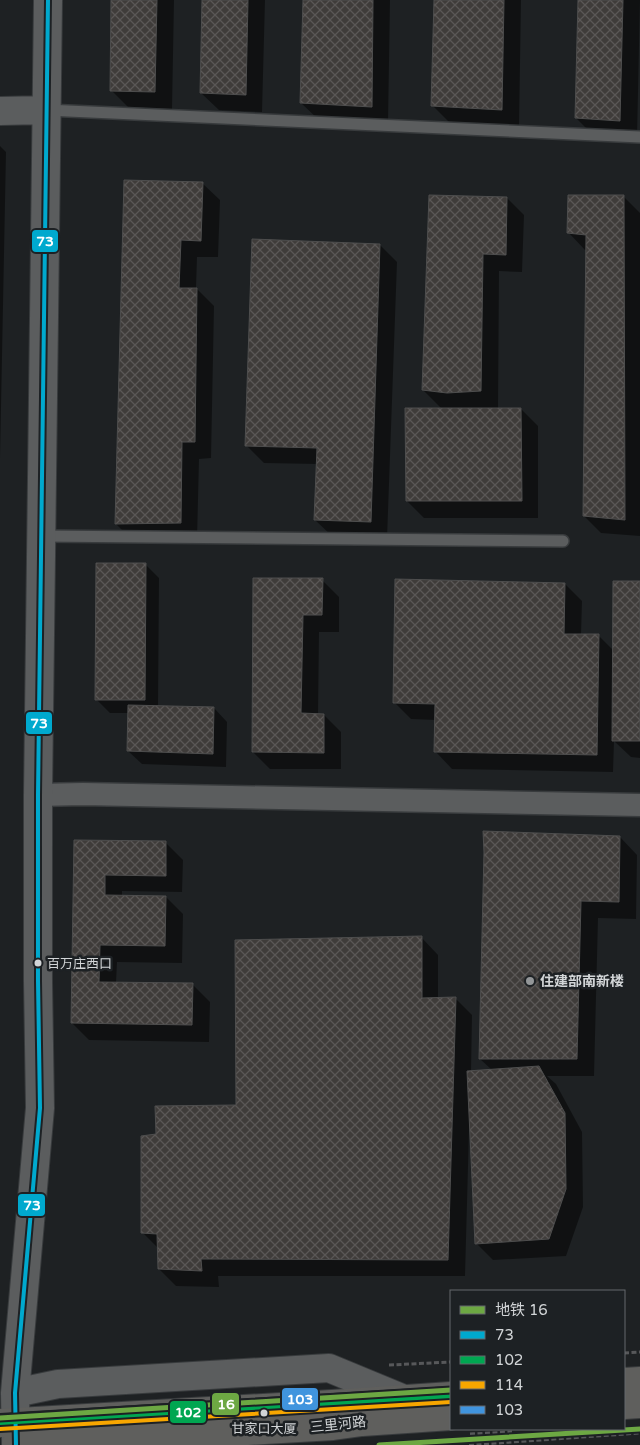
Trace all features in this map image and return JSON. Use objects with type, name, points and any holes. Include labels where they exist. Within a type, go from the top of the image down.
[{"type":"main road","points":[[625,1382],[640,1381]]},
{"type":"main road","name":"三里河路","points":[[13,1436],[450,1396]]},
{"type":"main road","points":[[625,1406],[640,1404]]},
{"type":"main road","name":"三里河路","points":[[13,1436],[264,1430],[450,1416]]},
{"type":"street","points":[[13,1436],[15,1393],[40,1108],[38,795],[48,0]]},
{"type":"street","points":[[0,111],[46,110]]},
{"type":"street","points":[[38,795],[93,794],[640,805]]},
{"type":"street","name":"三里河路","points":[[15,1393],[58,1384],[329,1368],[404,1399]]},
{"type":"lane","points":[[46,110],[640,137]]},
{"type":"lane","points":[[41,536],[563,541]]},
{"type":"path","points":[[625,1353],[640,1352]]},
{"type":"path","points":[[468,1445],[640,1433]]},
{"type":"building","points":[[111,0],[157,0],[155,92],[110,91]]},
{"type":"building","points":[[202,0],[248,0],[246,95],[200,93]]},
{"type":"building","points":[[303,0],[373,0],[372,107],[300,103]]},
{"type":"building","points":[[434,0],[504,0],[502,110],[431,106]]},
{"type":"building","points":[[578,0],[623,0],[620,121],[575,118]]},
{"type":"building","points":[[124,180],[203,182],[201,241],[181,240],[179,288],[197,288],[195,442],[182,442],[181,523],[115,524]]},
{"type":"building","points":[[429,195],[507,197],[506,255],[483,254],[481,391],[447,393],[422,390]]},
{"type":"building","points":[[568,195],[624,195],[625,520],[583,516],[586,235],[567,233]]},
{"type":"building","points":[[252,239],[380,244],[371,522],[314,520],[317,448],[245,446]]},
{"type":"building","points":[[405,408],[521,408],[522,501],[406,501]]},
{"type":"building","points":[[96,563],[146,563],[145,700],[95,700]]},
{"type":"building","points":[[253,578],[323,578],[322,615],[303,615],[301,713],[324,714],[324,753],[252,752]]},
{"type":"building","points":[[395,579],[565,583],[564,634],[599,634],[597,755],[434,752],[435,704],[393,703]]},
{"type":"building","points":[[613,581],[640,581],[640,741],[612,741]]},
{"type":"building","points":[[128,705],[214,707],[213,754],[127,751]]},
{"type":"building","name":"住建部南新楼","points":[[483,831],[620,836],[619,902],[581,901],[577,1059],[479,1059]]},
{"type":"building","points":[[74,840],[166,841],[166,876],[105,875],[105,895],[166,896],[165,946],[100,945],[99,982],[193,983],[192,1025],[71,1023]]},
{"type":"building","points":[[422,936],[422,998],[456,997],[448,1260],[201,1259],[202,1271],[158,1269],[157,1234],[141,1233],[141,1136],[156,1134],[155,1106],[236,1105],[235,940]]},
{"type":"building","points":[[539,1066],[565,1113],[566,1189],[549,1239],[475,1244],[467,1071]]},
{"type":"metro line","name":"16","points":[[0,1418],[450,1390]]},
{"type":"metro line","name":"16","points":[[625,1430],[640,1429]]},
{"type":"metro line","name":"16","points":[[379,1445],[624,1430]]},
{"type":"transit line","name":"73","points":[[16,1445],[15,1393],[40,1108],[38,795],[48,0]]},
{"type":"transit line","name":"103","points":[[0,1417],[450,1390]]},
{"type":"transit line","name":"102","points":[[0,1423],[450,1396]]},
{"type":"transit line","name":"114","points":[[0,1429],[450,1402]]},
{"type":"place","name":"百万庄西口","points":[[38,963]]},
{"type":"place","name":"住建部南新楼","points":[[530,981]]},
{"type":"place","name":"甘家口大厦","points":[[264,1413]]}]
